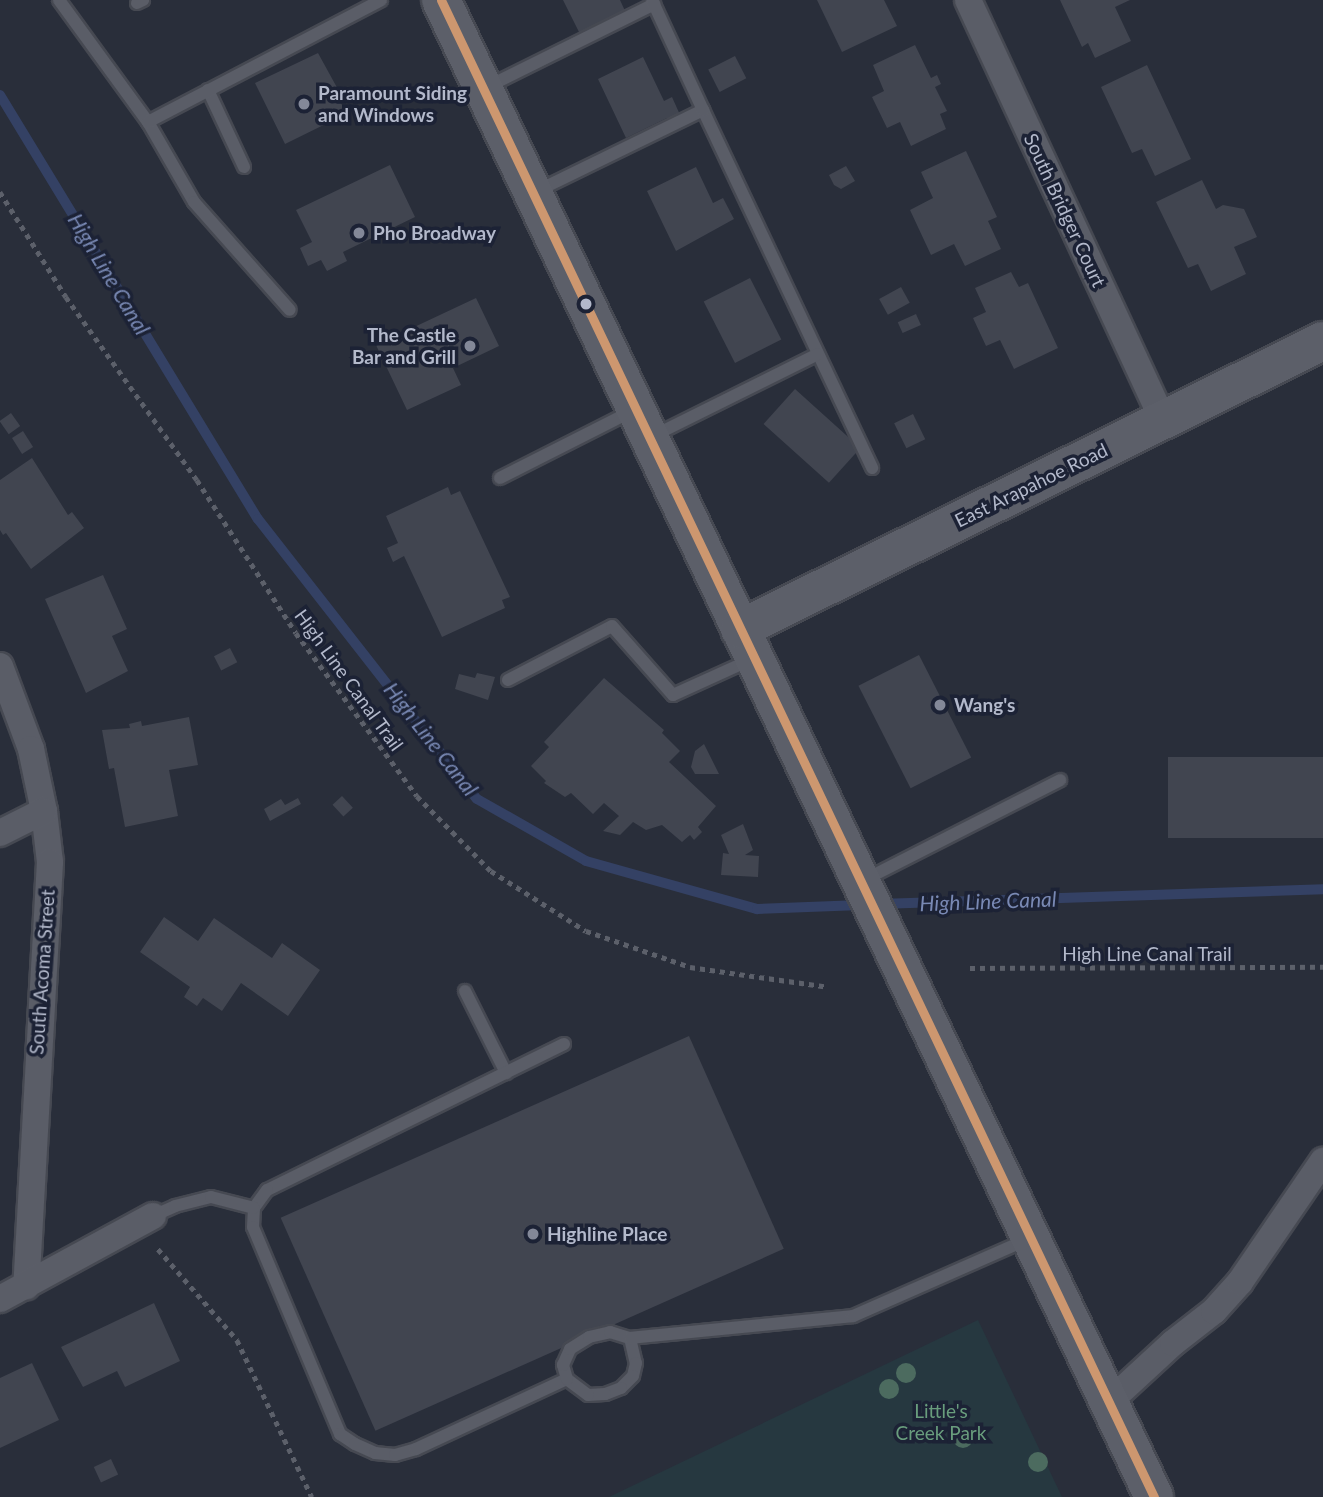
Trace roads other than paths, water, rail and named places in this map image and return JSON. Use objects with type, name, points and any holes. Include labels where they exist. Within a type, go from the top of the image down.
[{"type":"main road","points":[[441,0],[747,644],[863,881],[908,983],[1154,1497]]},
{"type":"main road","name":"East Arapahoe Road","points":[[747,644],[1163,420],[1323,341]]},
{"type":"street","name":"South Bridger Court","points":[[968,0],[1163,420]]},
{"type":"street","name":"South Acoma Street","points":[[0,666],[32,749],[50,862],[26,1286]]},
{"type":"street","points":[[0,833],[44,811]]},
{"type":"street","points":[[1109,1402],[1223,1302],[1323,1161]]},
{"type":"street","points":[[0,1299],[153,1216]]},
{"type":"lane","points":[[59,0],[148,122],[194,202],[290,310]]},
{"type":"lane","points":[[148,122],[381,0]]},
{"type":"lane","points":[[483,89],[653,2],[872,468]]},
{"type":"lane","points":[[208,90],[244,167]]},
{"type":"lane","points":[[533,193],[703,110]]},
{"type":"lane","points":[[500,478],[818,354]]},
{"type":"lane","points":[[508,680],[612,626],[673,695],[747,644]]},
{"type":"lane","points":[[863,881],[1060,780]]},
{"type":"lane","points":[[465,991],[506,1073]]},
{"type":"lane","points":[[564,1044],[267,1189],[254,1208],[253,1227],[340,1434],[355,1444],[375,1453],[395,1455],[416,1450],[567,1379]]},
{"type":"lane","points":[[153,1216],[174,1206],[211,1197],[254,1208]]},
{"type":"lane","points":[[630,1338],[636,1363],[633,1376],[621,1388],[605,1394],[588,1395],[567,1379],[563,1364],[570,1349],[589,1337],[610,1332],[630,1338],[853,1316],[1031,1238]]},
{"type":"waterway","name":"High Line Canal","points":[[0,95],[258,519],[477,799],[586,861],[757,909],[861,905]]},
{"type":"waterway","name":"High Line Canal","points":[[879,904],[1323,889]]},
{"type":"place","name":"Paramount Siding and Windows","points":[[304,104]]},
{"type":"place","name":"Pho Broadway","points":[[359,233]]},
{"type":"place","name":"The Castle Bar and Grill","points":[[470,346]]},
{"type":"place","name":"Wang's","points":[[940,705]]},
{"type":"place","name":"Highline Place","points":[[533,1234]]},
{"type":"park label","name":"Little's Creek Park","points":[[941,1422]]}]
